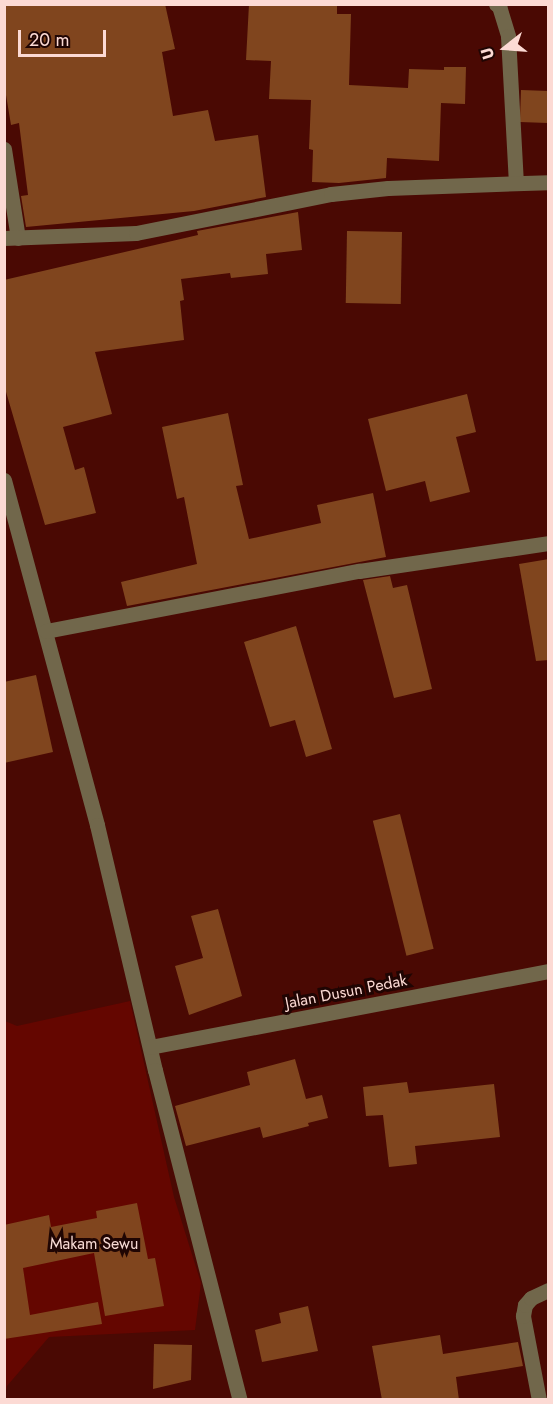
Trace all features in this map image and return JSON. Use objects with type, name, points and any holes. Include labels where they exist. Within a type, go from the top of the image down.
[{"type":"street","points":[[496,4],[499,6],[508,36],[516,183]]},
{"type":"street","points":[[4,149],[11,238],[136,233],[331,194],[388,188],[549,182]]},
{"type":"street","points":[[4,480],[97,825],[150,1047],[240,1400]]},
{"type":"street","points":[[46,632],[359,571],[549,543]]},
{"type":"street","name":"Jalan Dusun Pedak","points":[[150,1047],[549,971]]},
{"type":"street","points":[[539,1400],[523,1316],[525,1305],[531,1298],[549,1290]]},
{"type":"green space","name":"Makam Sewu","points":[[130,1001],[174,1197],[201,1283],[195,1330],[49,1337],[7,1386],[5,1396],[5,1021],[17,1026]]},
{"type":"building","points":[[4,4],[165,4],[175,49],[162,52],[173,116],[208,110],[215,141],[258,135],[266,197],[194,211],[26,227],[21,196],[28,195],[19,123],[11,125],[4,83]]},
{"type":"building","points":[[249,4],[337,4],[337,14],[351,14],[349,85],[408,88],[409,69],[444,70],[444,67],[466,67],[465,104],[441,103],[439,161],[387,158],[386,178],[339,183],[312,182],[313,150],[309,149],[311,100],[269,99],[271,61],[246,60]]},
{"type":"building","points":[[521,90],[548,91],[548,123],[520,122]]},
{"type":"building","points":[[298,212],[302,250],[266,254],[268,274],[231,278],[230,273],[181,279],[184,300],[180,301],[184,340],[95,352],[112,414],[63,427],[75,470],[84,467],[96,513],[45,525],[4,385],[4,280],[198,235],[197,231]]},
{"type":"building","points":[[347,231],[402,232],[401,304],[346,303]]},
{"type":"building","points":[[467,394],[476,432],[456,437],[470,492],[430,502],[425,481],[386,491],[368,419]]},
{"type":"building","points":[[228,413],[243,485],[236,486],[249,539],[321,523],[317,505],[373,493],[386,557],[127,606],[121,582],[197,564],[184,497],[177,499],[162,427]]},
{"type":"building","points":[[549,559],[549,660],[536,661],[519,564]]},
{"type":"building","points":[[390,576],[393,588],[407,585],[432,689],[394,698],[363,580]]},
{"type":"building","points":[[296,626],[332,749],[306,757],[295,720],[270,727],[244,642]]},
{"type":"building","points":[[36,675],[53,752],[4,763],[4,682]]},
{"type":"building","points":[[400,814],[434,949],[406,956],[373,821]]},
{"type":"building","points":[[218,909],[242,996],[189,1015],[175,966],[203,958],[191,916]]},
{"type":"building","points":[[295,1059],[306,1099],[322,1095],[328,1118],[308,1123],[309,1126],[263,1138],[260,1127],[186,1146],[175,1106],[250,1085],[247,1072]]},
{"type":"building","points":[[407,1082],[409,1093],[494,1084],[500,1137],[415,1146],[417,1164],[389,1167],[383,1115],[366,1116],[363,1087]]},
{"type":"building","points":[[137,1203],[148,1259],[155,1258],[164,1306],[105,1316],[94,1253],[23,1268],[30,1315],[98,1302],[102,1324],[4,1339],[4,1225],[49,1215],[51,1227],[97,1218],[96,1211]]},
{"type":"building","points":[[308,1306],[318,1351],[262,1362],[255,1330],[281,1323],[279,1313]]},
{"type":"building","points":[[440,1335],[443,1354],[518,1342],[523,1366],[456,1377],[459,1400],[382,1400],[372,1346]]},
{"type":"building","points":[[154,1344],[192,1345],[191,1380],[153,1389]]}]
